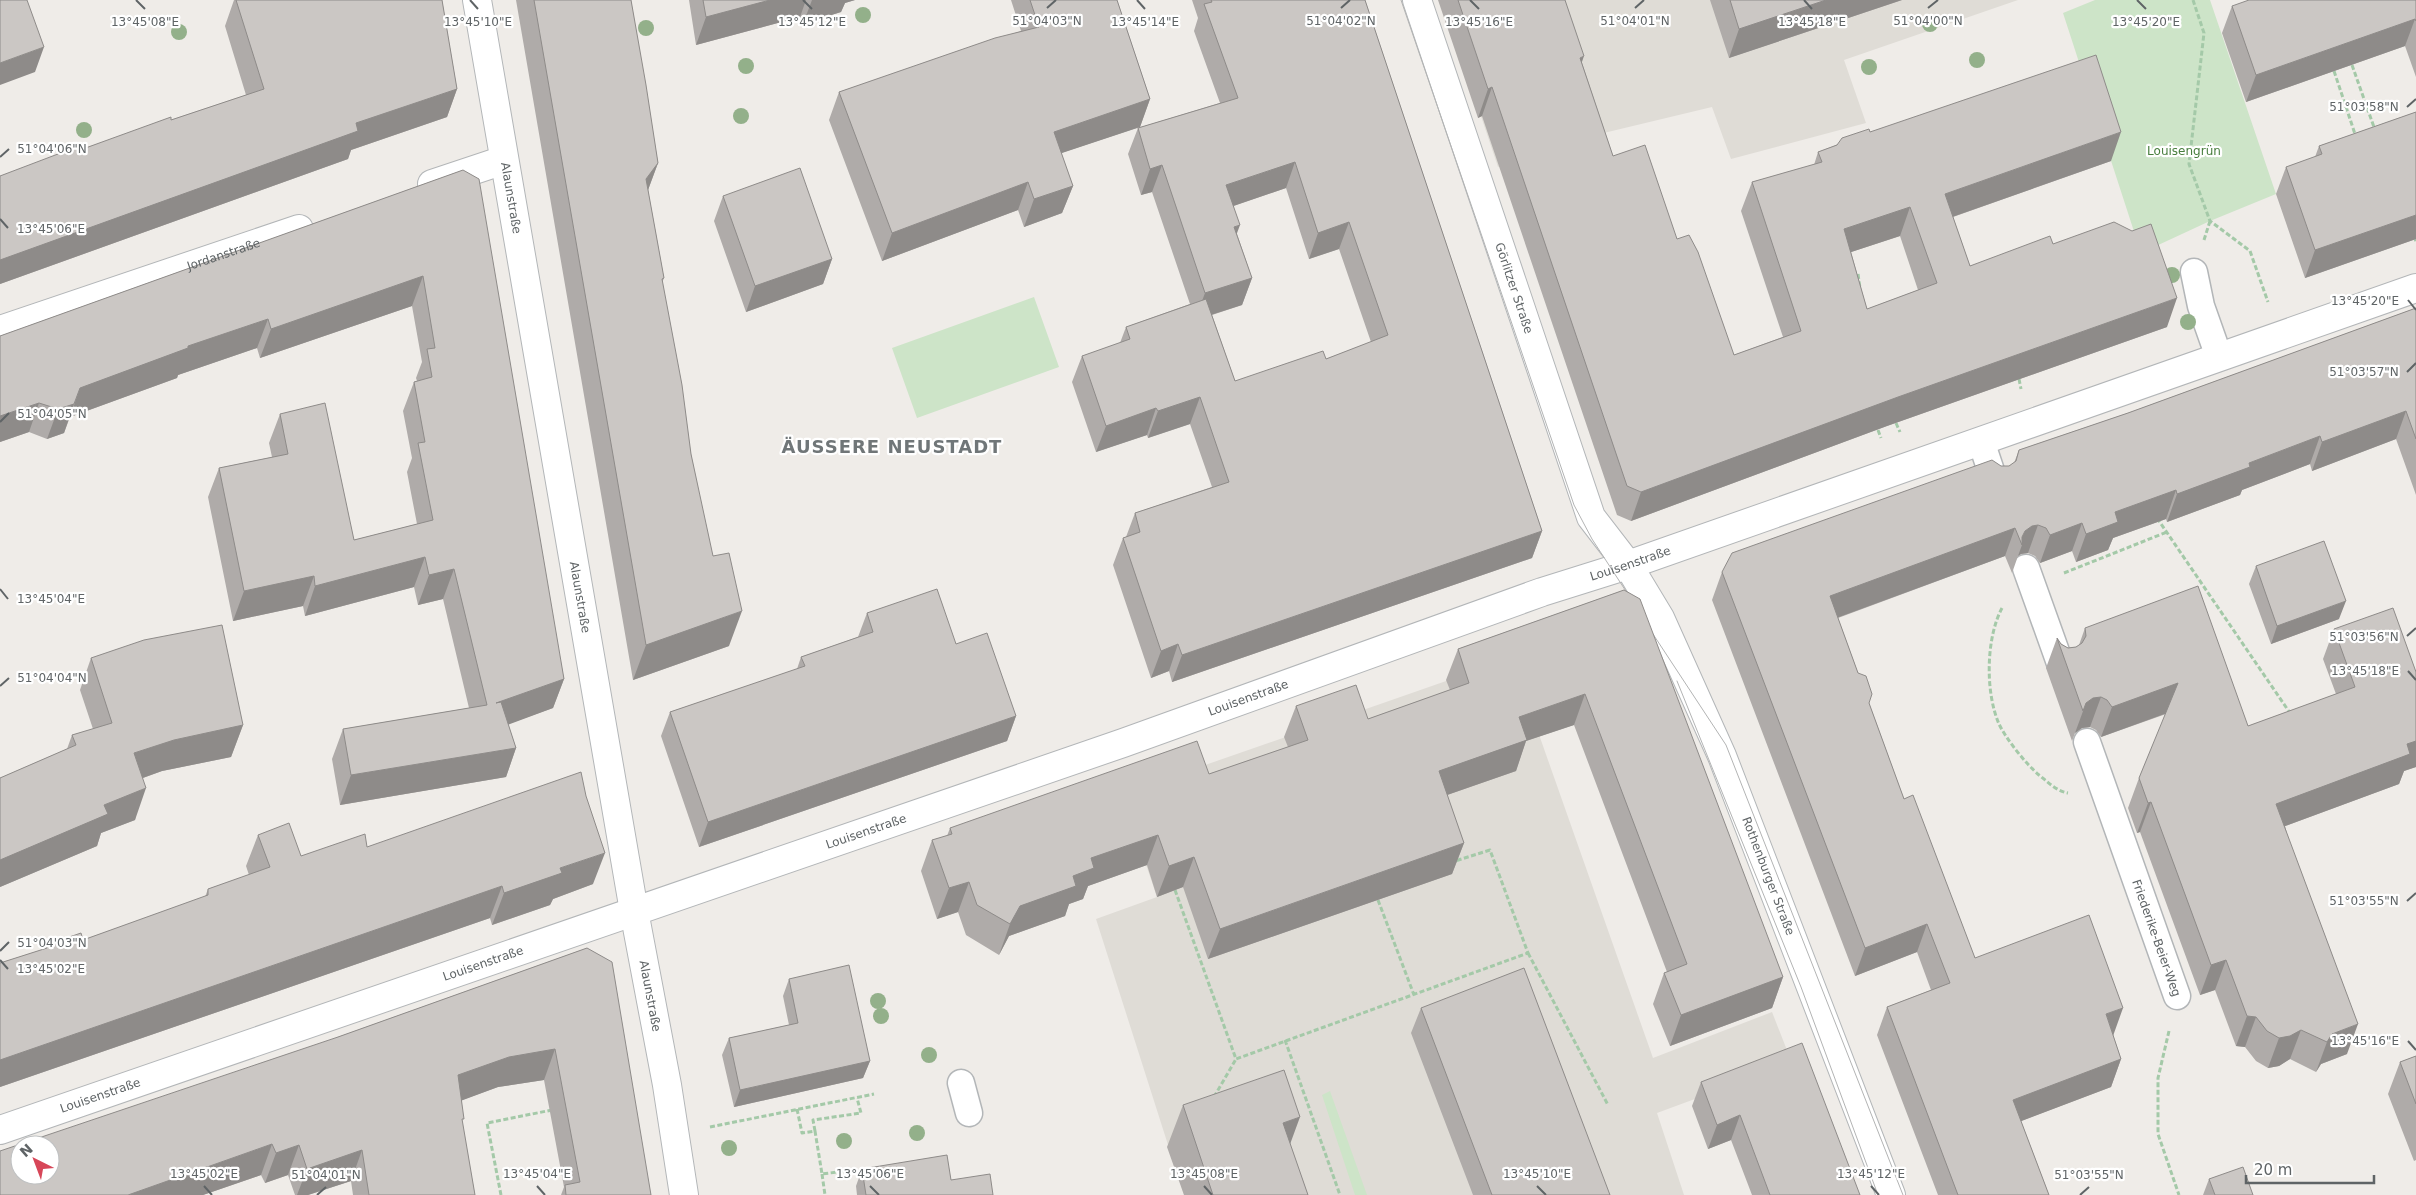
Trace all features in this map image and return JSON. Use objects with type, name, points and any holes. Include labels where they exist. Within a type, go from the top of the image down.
[{"type":"street","name":"Alaunstraße","points":[[477,0],[634,911],[675,1134],[684,1195]]},
{"type":"street","name":"Görlitzer Straße","points":[[1417,0],[1591,517],[1628,565]]},
{"type":"street","points":[[411,191],[504,160]]},
{"type":"street","name":"Jordanstraße","points":[[0,330],[327,220]]},
{"type":"street","name":"Louisenstraße","points":[[0,1130],[1114,746],[1542,592],[1628,565],[2416,288]]},
{"type":"street","name":"Rothenburger Straße","points":[[1628,565],[1660,618],[1722,756],[1891,1195]]},
{"type":"lane","points":[[2194,272],[2201,306],[2219,357]]},
{"type":"lane","points":[[1981,441],[1994,480]]},
{"type":"lane","points":[[2029,577],[2060,663]]},
{"type":"lane","name":"Friederike-Beier-Weg","points":[[2087,742],[2177,996]]},
{"type":"lane","points":[[962,1083],[970,1114]]},
{"type":"path","points":[[2192,0],[2204,33],[2189,164],[2210,221],[2250,251],[2280,336]]},
{"type":"path","points":[[2352,65],[2376,130]]},
{"type":"path","points":[[2334,71],[2359,145]]},
{"type":"path","points":[[1858,274],[1861,294]]},
{"type":"path","points":[[2157,518],[2296,721]]},
{"type":"path","points":[[2029,577],[2167,532]]},
{"type":"path","points":[[1994,635],[1991,648],[1989,682],[1999,724],[2030,767],[2060,792],[2108,801]]},
{"type":"path","points":[[1449,863],[1490,850],[1528,953],[1608,1105]]},
{"type":"path","points":[[1175,890],[1236,1058]]},
{"type":"path","points":[[1378,900],[1414,995]]},
{"type":"path","points":[[1213,1098],[1236,1058],[1528,953]]},
{"type":"path","name":"Friederike-Beier-Weg","points":[[2177,996],[2158,1078],[2158,1134],[2180,1195]]},
{"type":"path","points":[[1285,1040],[1340,1195]]},
{"type":"path","points":[[675,1134],[874,1094]]},
{"type":"path","points":[[825,1195],[812,1120],[861,1113],[857,1098]]},
{"type":"path","points":[[797,1109],[802,1133],[815,1131]]},
{"type":"path","points":[[501,1195],[487,1123],[553,1110]]},
{"type":"path","points":[[822,1174],[853,1170]]},
{"type":"shaded area","points":[[1442,0],[2018,0],[1844,60],[1866,123],[1731,159],[1712,107],[1587,137],[1498,167]]},
{"type":"shaded area","points":[[1512,658],[1653,1058],[1772,1012],[1792,1063],[1657,1113],[1684,1195],[1184,1195],[1096,919],[1157,897],[1122,794]]},
{"type":"green space","name":"Louisengrün","points":[[2095,0],[2210,0],[2276,194],[2210,221],[2141,253],[2063,13]]},
{"type":"green space","points":[[1034,297],[1059,367],[917,418],[892,348]]},
{"type":"green space","points":[[1330,1091],[1367,1195],[1355,1195],[1322,1095]]},
{"type":"building","points":[[0,0],[27,0],[44,47],[0,63]]},
{"type":"building","points":[[236,0],[442,0],[457,89],[356,123],[358,131],[0,260],[0,176],[79,146],[80,150],[171,117],[171,120],[264,89]]},
{"type":"building","points":[[534,0],[631,0],[658,163],[646,179],[682,385],[691,454],[713,556],[729,553],[742,611],[646,645]]},
{"type":"building","points":[[703,0],[770,0],[706,17]]},
{"type":"building","points":[[1030,0],[1117,0],[1150,99],[1054,132],[1073,186],[1034,199],[1028,182],[892,233],[839,92],[995,38],[1039,27]]},
{"type":"building","points":[[1211,0],[1365,0],[1542,531],[1182,655],[1178,644],[1161,651],[1123,538],[1140,532],[1135,513],[1229,482],[1200,397],[1158,411],[1156,408],[1106,426],[1082,356],[1130,339],[1126,327],[1206,299],[1235,381],[1323,351],[1326,359],[1388,335],[1349,222],[1318,233],[1295,162],[1226,185],[1240,225],[1234,227],[1252,278],[1205,293],[1162,165],[1150,169],[1138,128],[1238,98],[1204,4],[1212,2]]},
{"type":"building","points":[[1458,0],[1565,0],[1584,56],[1580,58],[1613,156],[1645,145],[1677,239],[1689,235],[1698,252],[1734,355],[1801,331],[1752,182],[1822,162],[1818,152],[1837,145],[1842,138],[1869,129],[1870,132],[2096,55],[2121,132],[1945,194],[1970,266],[2050,236],[2053,244],[2114,222],[2132,231],[2151,224],[2177,298],[1898,397],[1641,492],[1627,486],[1492,87],[1488,89]],"holes":[[[1910,207],[1937,283],[1867,309],[1844,229]]]},
{"type":"building","points":[[1730,0],[1826,0],[1739,29]]},
{"type":"building","points":[[2249,0],[2416,0],[2416,21],[2415,19],[2256,75],[2232,6]]},
{"type":"building","points":[[2416,112],[2416,215],[2315,250],[2286,167],[2322,154],[2319,146]]},
{"type":"building","points":[[800,168],[832,259],[755,286],[723,196]]},
{"type":"building","points":[[463,170],[479,179],[564,679],[496,703],[501,702],[516,748],[351,775],[343,729],[487,705],[454,569],[429,575],[425,557],[315,586],[314,576],[244,591],[219,468],[288,454],[280,414],[325,403],[354,540],[433,520],[418,443],[425,442],[414,382],[432,377],[427,349],[435,348],[423,276],[271,329],[268,319],[188,346],[188,348],[80,388],[74,404],[58,409],[39,403],[0,416],[0,336]]},
{"type":"building","points":[[2416,308],[2416,439],[2406,411],[2322,442],[2320,436],[2249,463],[2250,467],[2177,494],[2176,490],[2115,512],[2118,522],[2086,534],[2082,523],[2050,535],[2046,528],[2038,525],[2032,526],[2025,531],[2022,537],[2022,545],[2015,528],[1830,596],[1858,673],[1866,676],[1872,694],[1869,703],[1904,799],[1913,795],[1975,958],[2089,915],[2123,1008],[2106,1014],[2121,1059],[2013,1100],[2049,1195],[1958,1195],[1887,1007],[1950,983],[1927,924],[1865,948],[1722,572],[1732,553],[1992,460],[2001,466],[2009,466],[2016,461],[2019,450],[2128,413]]},
{"type":"building","points":[[2324,541],[2346,601],[2277,626],[2256,566]]},
{"type":"building","points":[[2198,586],[2248,726],[2355,687],[2334,629],[2393,608],[2416,672],[2416,741],[2407,744],[2410,754],[2276,804],[2358,1024],[2332,1034],[2327,1042],[2301,1030],[2290,1036],[2279,1038],[2267,1031],[2256,1017],[2247,1016],[2226,960],[2211,965],[2151,802],[2148,803],[2139,778],[2178,683],[2112,707],[2107,700],[2101,697],[2093,698],[2086,703],[2083,711],[2057,638],[2061,644],[2068,648],[2076,647],[2082,643],[2086,636],[2085,628]]},
{"type":"building","points":[[937,589],[956,644],[987,633],[1016,716],[708,822],[670,712],[805,666],[801,657],[873,632],[867,613]]},
{"type":"building","points":[[1624,590],[1640,599],[1783,977],[1681,1015],[1664,973],[1687,964],[1585,694],[1519,717],[1527,740],[1439,771],[1464,843],[1220,929],[1194,857],[1169,866],[1158,835],[1091,858],[1094,868],[1073,876],[1076,886],[1020,906],[1010,924],[977,905],[969,882],[949,888],[932,840],[952,834],[950,828],[1197,741],[1209,774],[1308,740],[1296,706],[1356,685],[1368,719],[1469,683],[1458,649]]},
{"type":"building","points":[[222,625],[243,725],[174,740],[134,753],[146,788],[104,805],[108,814],[0,860],[0,778],[76,745],[72,735],[112,723],[91,658],[144,640]]},
{"type":"building","points":[[581,772],[586,796],[605,853],[560,868],[562,873],[504,893],[502,886],[0,1060],[0,963],[47,948],[46,945],[81,933],[83,940],[208,895],[208,889],[270,867],[258,835],[289,823],[301,856],[365,834],[367,847]]},
{"type":"building","points":[[587,948],[612,962],[651,1195],[566,1195],[565,1185],[580,1182],[555,1049],[509,1057],[458,1075],[464,1119],[462,1119],[475,1195],[369,1195],[362,1150],[307,1169],[299,1145],[276,1153],[272,1144],[128,1195],[0,1195],[0,1151],[10,1148],[10,1185],[60,1185],[60,1135],[47,1135],[338,1037]]},
{"type":"building","points":[[849,965],[870,1061],[740,1090],[729,1038],[798,1023],[789,979]]},
{"type":"building","points":[[1524,968],[1610,1195],[1492,1195],[1421,1008]]},
{"type":"building","points":[[1802,1043],[1860,1195],[1770,1195],[1740,1115],[1717,1125],[1701,1082]]},
{"type":"building","points":[[2416,1056],[2416,1104],[2400,1062]]},
{"type":"building","points":[[1284,1070],[1300,1117],[1283,1123],[1308,1195],[1213,1195],[1183,1105]]},
{"type":"building","points":[[947,1155],[951,1180],[990,1174],[993,1195],[866,1195],[862,1169]]},
{"type":"building","points":[[2243,1167],[2253,1195],[2215,1195],[2209,1179]]},
{"type":"tram line","points":[[1401,0],[1574,505],[1592,539],[1633,602]]},
{"type":"tram line","points":[[1647,625],[1726,745],[1903,1195]]},
{"type":"tram line","points":[[1677,681],[1801,987],[1878,1195]]},
{"type":"district","name":"ÄUSSERE NEUSTADT","points":[[892,447]]}]
